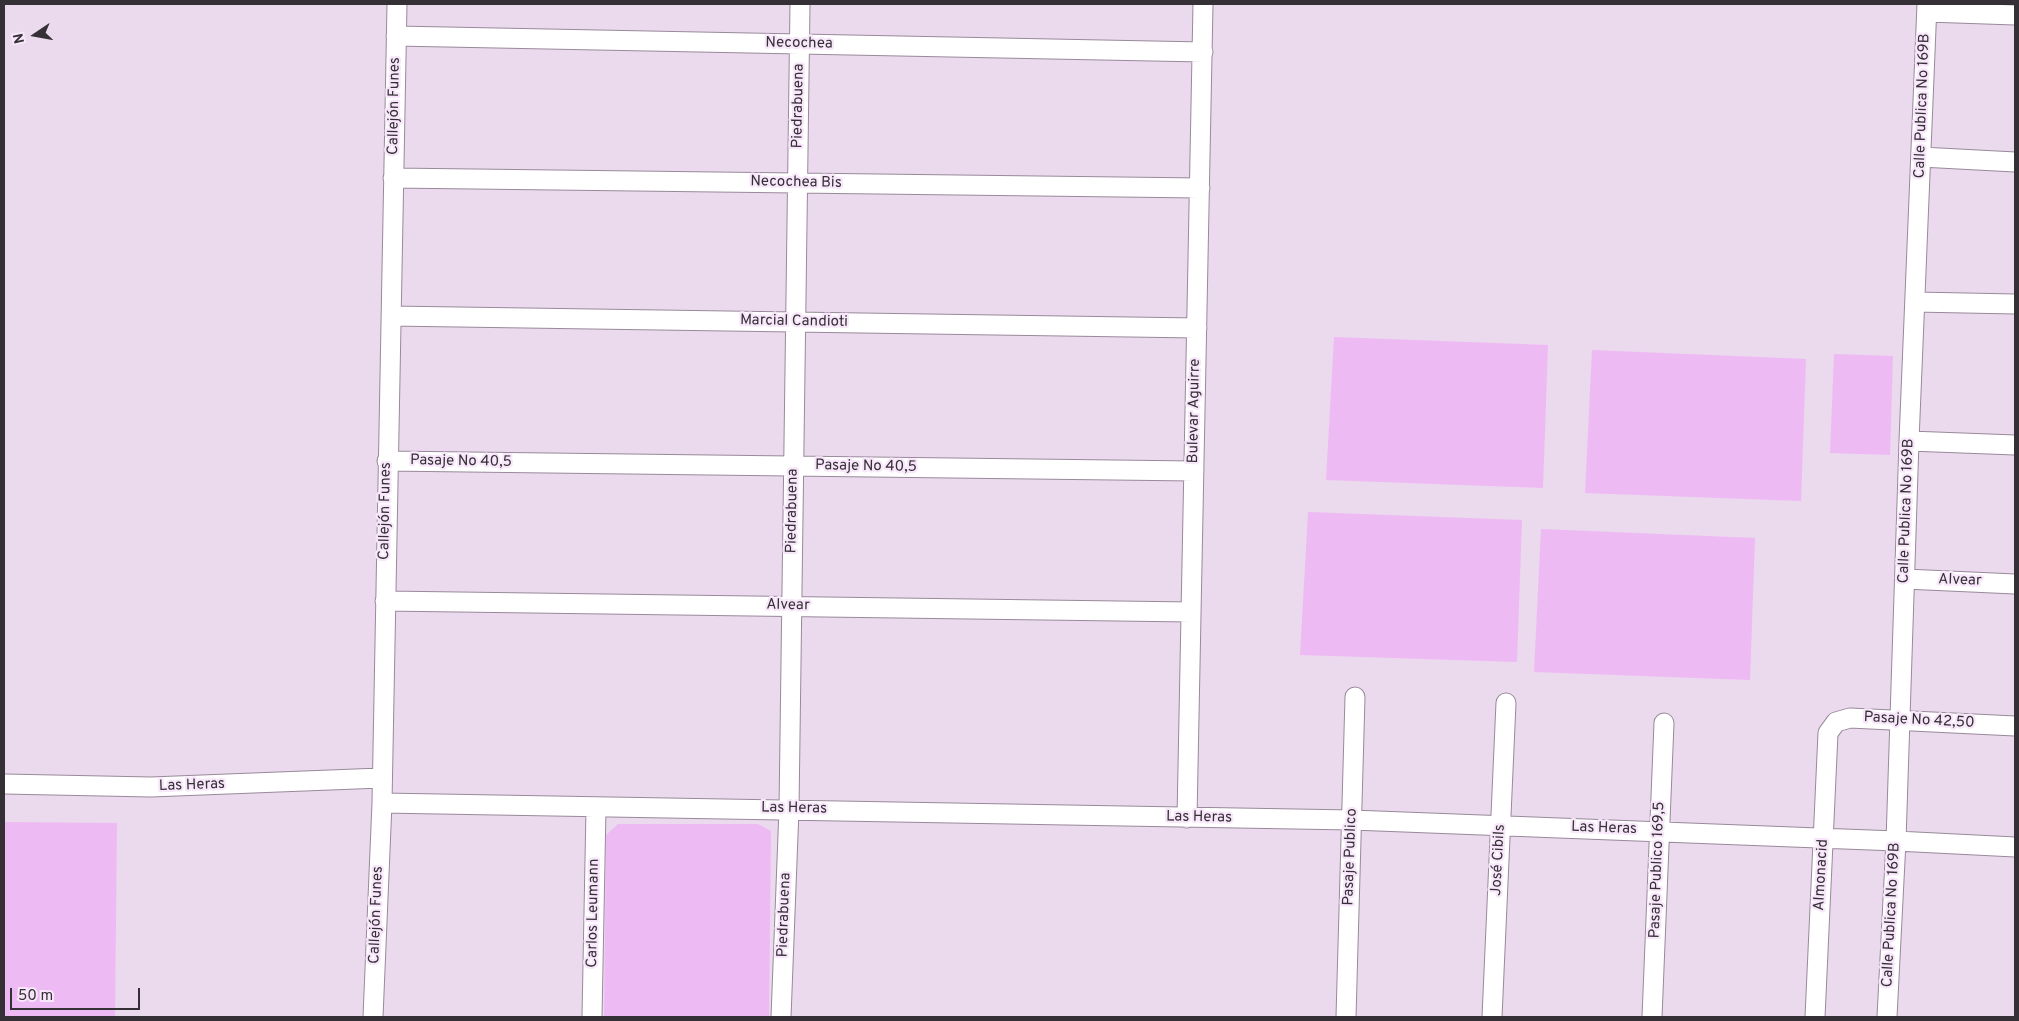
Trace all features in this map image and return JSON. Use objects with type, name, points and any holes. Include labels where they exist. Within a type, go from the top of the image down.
[{"type":"street","name":"Callejón Funes","points":[[373,1017],[382,803],[397,4]]},
{"type":"street","name":"Piedrabuena","points":[[781,1017],[789,809],[800,4]]},
{"type":"street","name":"Bulevar Aguirre","points":[[1187,818],[1204,4]]},
{"type":"street","points":[[1927,8],[2015,15]]},
{"type":"street","name":"Calle Publica No 169B","points":[[1887,1017],[1896,841],[1909,441],[1927,8]]},
{"type":"street","name":"Necochea","points":[[396,36],[1202,52]]},
{"type":"street","points":[[1921,157],[2015,162]]},
{"type":"street","name":"Necochea Bis","points":[[393,178],[1200,188]]},
{"type":"street","points":[[1915,302],[2015,304]]},
{"type":"street","name":"Marcial Candioti","points":[[390,316],[1196,328]]},
{"type":"street","points":[[1909,441],[2015,445]]},
{"type":"street","name":"Pasaje No 40,5","points":[[387,461],[1194,471]]},
{"type":"street","name":"Alvear","points":[[1904,579],[2015,584]]},
{"type":"street","name":"Alvear","points":[[385,601],[1191,612]]},
{"type":"street","name":"Pasaje Publico","points":[[1346,1017],[1355,697]]},
{"type":"street","name":"José Cibils","points":[[1492,1017],[1506,703]]},
{"type":"street","name":"Pasaje No 42,50","points":[[1828,733],[1836,722],[1850,718],[2015,726]]},
{"type":"street","name":"Pasaje Publico 169,5","points":[[1652,1017],[1664,723]]},
{"type":"street","name":"Almonacid","points":[[1815,1017],[1828,733]]},
{"type":"street","name":"Las Heras","points":[[4,784],[151,788],[381,778]]},
{"type":"street","name":"Las Heras","points":[[382,803],[1352,820],[2015,847]]},
{"type":"street","name":"Carlos Leumann","points":[[592,1017],[596,808]]},
{"type":"shaded area","points":[[1334,337],[1548,345],[1543,488],[1326,480]]},
{"type":"shaded area","points":[[1592,350],[1806,359],[1801,501],[1585,493]]},
{"type":"shaded area","points":[[1834,354],[1893,356],[1890,455],[1830,453]]},
{"type":"shaded area","points":[[1308,512],[1522,520],[1517,662],[1300,655]]},
{"type":"shaded area","points":[[1541,529],[1755,538],[1750,680],[1534,672]]},
{"type":"shaded area","points":[[4,822],[117,823],[115,1017],[4,1017]]},
{"type":"shaded area","points":[[618,824],[758,824],[771,831],[769,1017],[604,1017],[606,835]]}]
